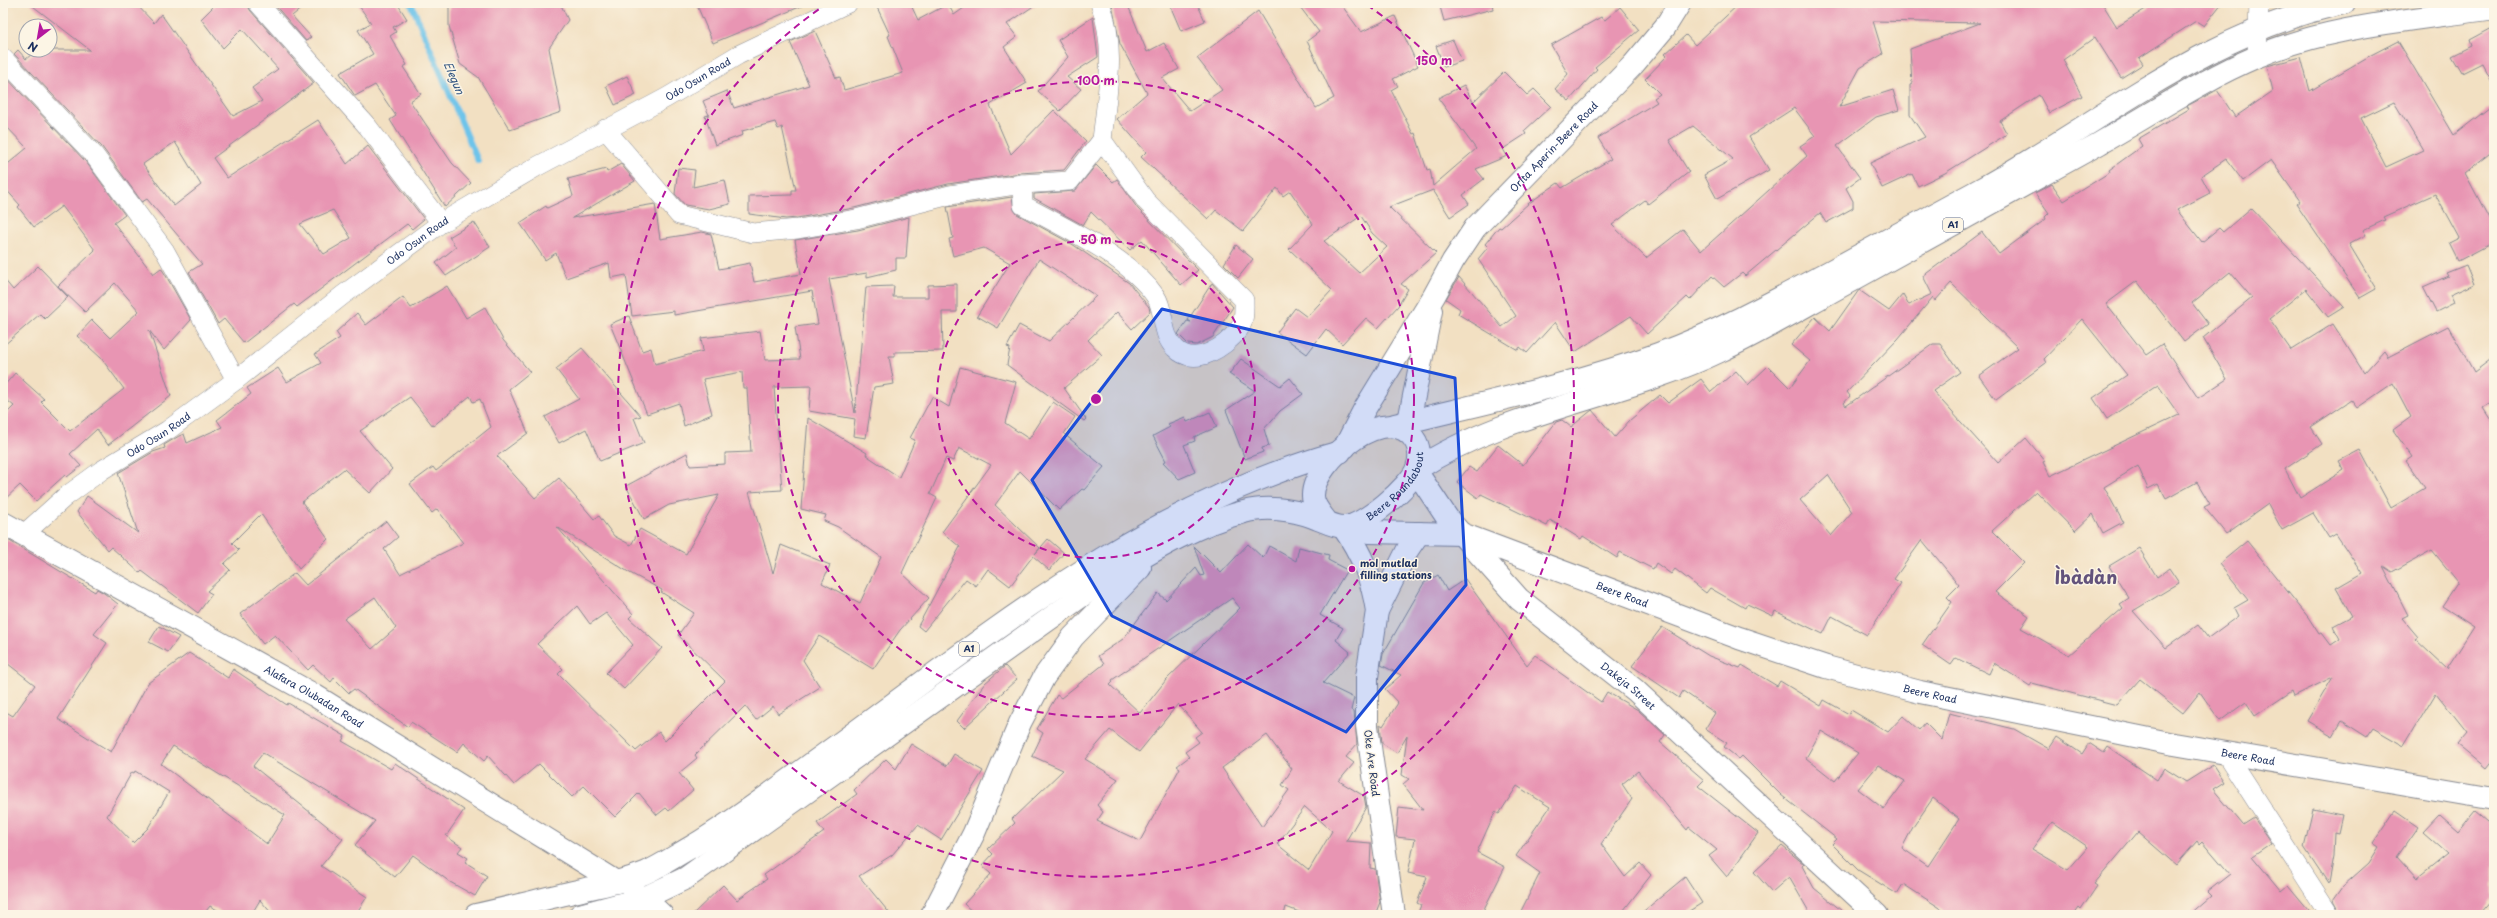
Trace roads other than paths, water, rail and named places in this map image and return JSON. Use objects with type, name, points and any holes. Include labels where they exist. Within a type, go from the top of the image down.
[{"type":"main road","name":"Orita Aperin-Beere Road","points":[[1343,449],[1364,410],[1434,296],[1446,272],[1475,228],[1633,65],[1665,27],[1680,3]]},
{"type":"main road","name":"A1","points":[[1416,470],[1437,456],[1491,431],[1656,376],[1718,352],[1828,283],[2189,63],[2256,29],[2295,14],[2344,3]]},
{"type":"main road","name":"A1","points":[[1403,426],[1502,400],[1658,354],[1828,283],[1996,202],[2174,99],[2257,57],[2316,37],[2352,29],[2494,8]]},
{"type":"main road","name":"Orita Aperin-Beere Road","points":[[1403,426],[1434,296]]},
{"type":"main road","points":[[1403,426],[1370,429],[1343,449],[1324,468],[1314,484],[1312,498],[1317,510],[1340,525],[1369,532],[1462,534]]},
{"type":"main road","name":"Beere Roundabout","points":[[1340,525],[1357,525],[1372,515],[1410,481],[1416,470],[1420,455],[1416,442],[1403,426]]},
{"type":"main road","name":"A1","points":[[644,898],[686,878],[723,854],[1238,485],[1343,449]]},
{"type":"main road","points":[[1416,470],[1424,487],[1462,534]]},
{"type":"main road","name":"A1","points":[[616,882],[645,872],[713,833],[1040,597],[1104,556],[1245,511],[1272,509],[1302,513],[1340,525]]},
{"type":"main road","name":"Alafara Olubadan Road","points":[[3,524],[314,695],[644,898],[662,915]]},
{"type":"main road","name":"Oke Are Road","points":[[1340,525],[1365,563],[1374,588],[1377,611],[1367,677],[1367,726],[1394,915]]},
{"type":"main road","name":"Oke Are Road","points":[[1377,611],[1408,549],[1419,533]]},
{"type":"main road","name":"Beere Road","points":[[1462,534],[1740,638],[1826,667],[1920,692],[2226,754],[2494,799]]},
{"type":"main road","name":"Dakeja Street","points":[[1462,534],[1519,599],[1635,690],[1877,915]]},
{"type":"main road","name":"A1","points":[[932,915],[974,833],[1020,723],[1044,677],[1073,637],[1168,535]]},
{"type":"main road","points":[[476,915],[616,882]]},
{"type":"main road","points":[[580,915],[644,898]]},
{"type":"street","points":[[258,3],[368,127],[441,223]]},
{"type":"street","name":"Odo Osun Road","points":[[23,535],[77,488],[102,470],[168,430],[236,380],[343,295],[441,223],[605,130],[666,98],[738,55],[848,3]]},
{"type":"street","points":[[605,130],[679,215],[753,233],[798,229],[856,219],[950,195],[1022,184],[1070,181],[1102,140],[1111,51],[1107,22],[1100,3]]},
{"type":"street","points":[[2257,57],[2256,29],[2259,3]]},
{"type":"street","points":[[3,58],[94,155],[165,251],[236,380]]},
{"type":"street","points":[[1022,184],[1023,205],[1100,248],[1136,274],[1157,299],[1163,326],[1175,348],[1194,357],[1206,355],[1240,328],[1244,314],[1244,300],[1146,201],[1102,140]]},
{"type":"street","points":[[2226,754],[2330,915]]},
{"type":"waterway","name":"Elegun","points":[[411,3],[478,161]]},
{"type":"place","name":"mol mutlad filling stations","points":[[1352,569]]},
{"type":"district","name":"Ìbàdàn","points":[[2086,578]]}]
